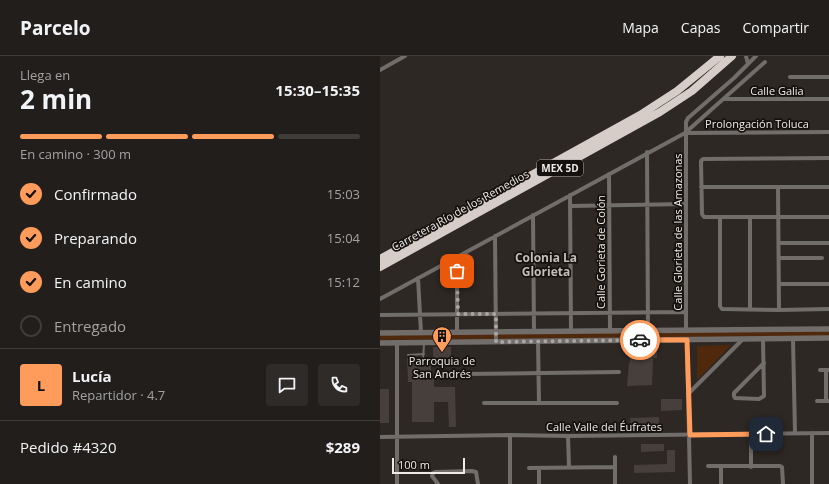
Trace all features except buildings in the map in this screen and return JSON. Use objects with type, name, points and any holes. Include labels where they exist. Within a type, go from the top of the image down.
[{"type":"highway","name":"Carretera Río de los Remedios","points":[[380,259],[640,115],[677,92],[720,56]]},
{"type":"highway","name":"Carretera Río de los Remedios","points":[[380,267],[660,112],[692,90],[732,56]]},
{"type":"street","points":[[380,70],[406,56]]},
{"type":"street","points":[[746,56],[748,64]]},
{"type":"street","points":[[685,133],[688,118],[734,78],[756,56]]},
{"type":"street","points":[[380,299],[647,152],[685,133],[765,62]]},
{"type":"street","points":[[790,77],[829,77]]},
{"type":"street","name":"Calle Galia","points":[[725,99],[829,99]]},
{"type":"street","name":"Prolongación Toluca","points":[[685,133],[829,132]]},
{"type":"street","name":"Calle Glorieta de las Amazonas","points":[[685,133],[686,330]]},
{"type":"street","points":[[647,152],[648,331]]},
{"type":"street","points":[[829,158],[703,158],[701,161],[703,216],[829,217]]},
{"type":"street","name":"Calle Gorieta de Colón","points":[[609,174],[610,331]]},
{"type":"street","points":[[701,187],[829,187]]},
{"type":"street","points":[[778,187],[779,310]]},
{"type":"street","points":[[570,195],[571,331]]},
{"type":"street","points":[[571,206],[647,206],[686,204]]},
{"type":"street","points":[[533,215],[534,332]]},
{"type":"street","points":[[720,217],[721,307],[724,310],[829,310]]},
{"type":"street","points":[[750,217],[750,309]]},
{"type":"street","points":[[495,236],[496,342]]},
{"type":"street","points":[[779,244],[829,243]]},
{"type":"street","points":[[457,257],[458,332]]},
{"type":"street","points":[[779,258],[822,258]]},
{"type":"street","points":[[418,278],[421,333]]},
{"type":"street","points":[[779,284],[829,284]]},
{"type":"street","points":[[380,316],[686,312]]},
{"type":"street","points":[[380,333],[829,329]]},
{"type":"street","points":[[380,343],[829,338]]},
{"type":"street","points":[[688,394],[743,339]]},
{"type":"street","points":[[763,339],[764,363],[763,397],[759,399],[735,398],[734,393],[764,363]]},
{"type":"street","points":[[794,339],[795,433]]},
{"type":"street","points":[[687,340],[690,484]]},
{"type":"street","points":[[538,341],[539,403]]},
{"type":"street","points":[[397,342],[397,484]]},
{"type":"street","points":[[817,402],[827,401],[828,370],[820,370]]},
{"type":"street","points":[[463,374],[619,372]]},
{"type":"street","points":[[484,403],[617,402]]},
{"type":"street","points":[[812,433],[812,484]]},
{"type":"street","name":"Calle Valle del Éufrates","points":[[380,437],[829,433]]},
{"type":"street","points":[[751,434],[751,466]]},
{"type":"street","points":[[510,435],[510,484]]},
{"type":"street","points":[[568,436],[569,468]]},
{"type":"street","points":[[615,458],[616,484]]},
{"type":"street","points":[[708,466],[778,466],[782,467],[783,484]]},
{"type":"street","points":[[721,466],[721,484]]},
{"type":"street","points":[[529,468],[615,467]]},
{"type":"street","points":[[539,468],[539,484]]},
{"type":"street","points":[[438,484],[432,476],[435,472],[472,471],[477,473],[478,484]]},
{"type":"lane","points":[[423,361],[424,342]]},
{"type":"lane","points":[[408,355],[424,354]]},
{"type":"shaded area","points":[[829,331],[829,336],[380,340],[380,334]]},
{"type":"shaded area","points":[[731,345],[697,380],[697,346]]},
{"type":"way so far","points":[[457,271],[458,314],[496,314],[496,342],[640,340]]},
{"type":"place","name":"Parroquia de San Andrés","points":[[442,353]]},
{"type":"district","name":"Colonia La Glorieta","points":[[546,264]]},
{"type":"route","points":[[640,340],[687,340],[690,435],[766,434]]}]
